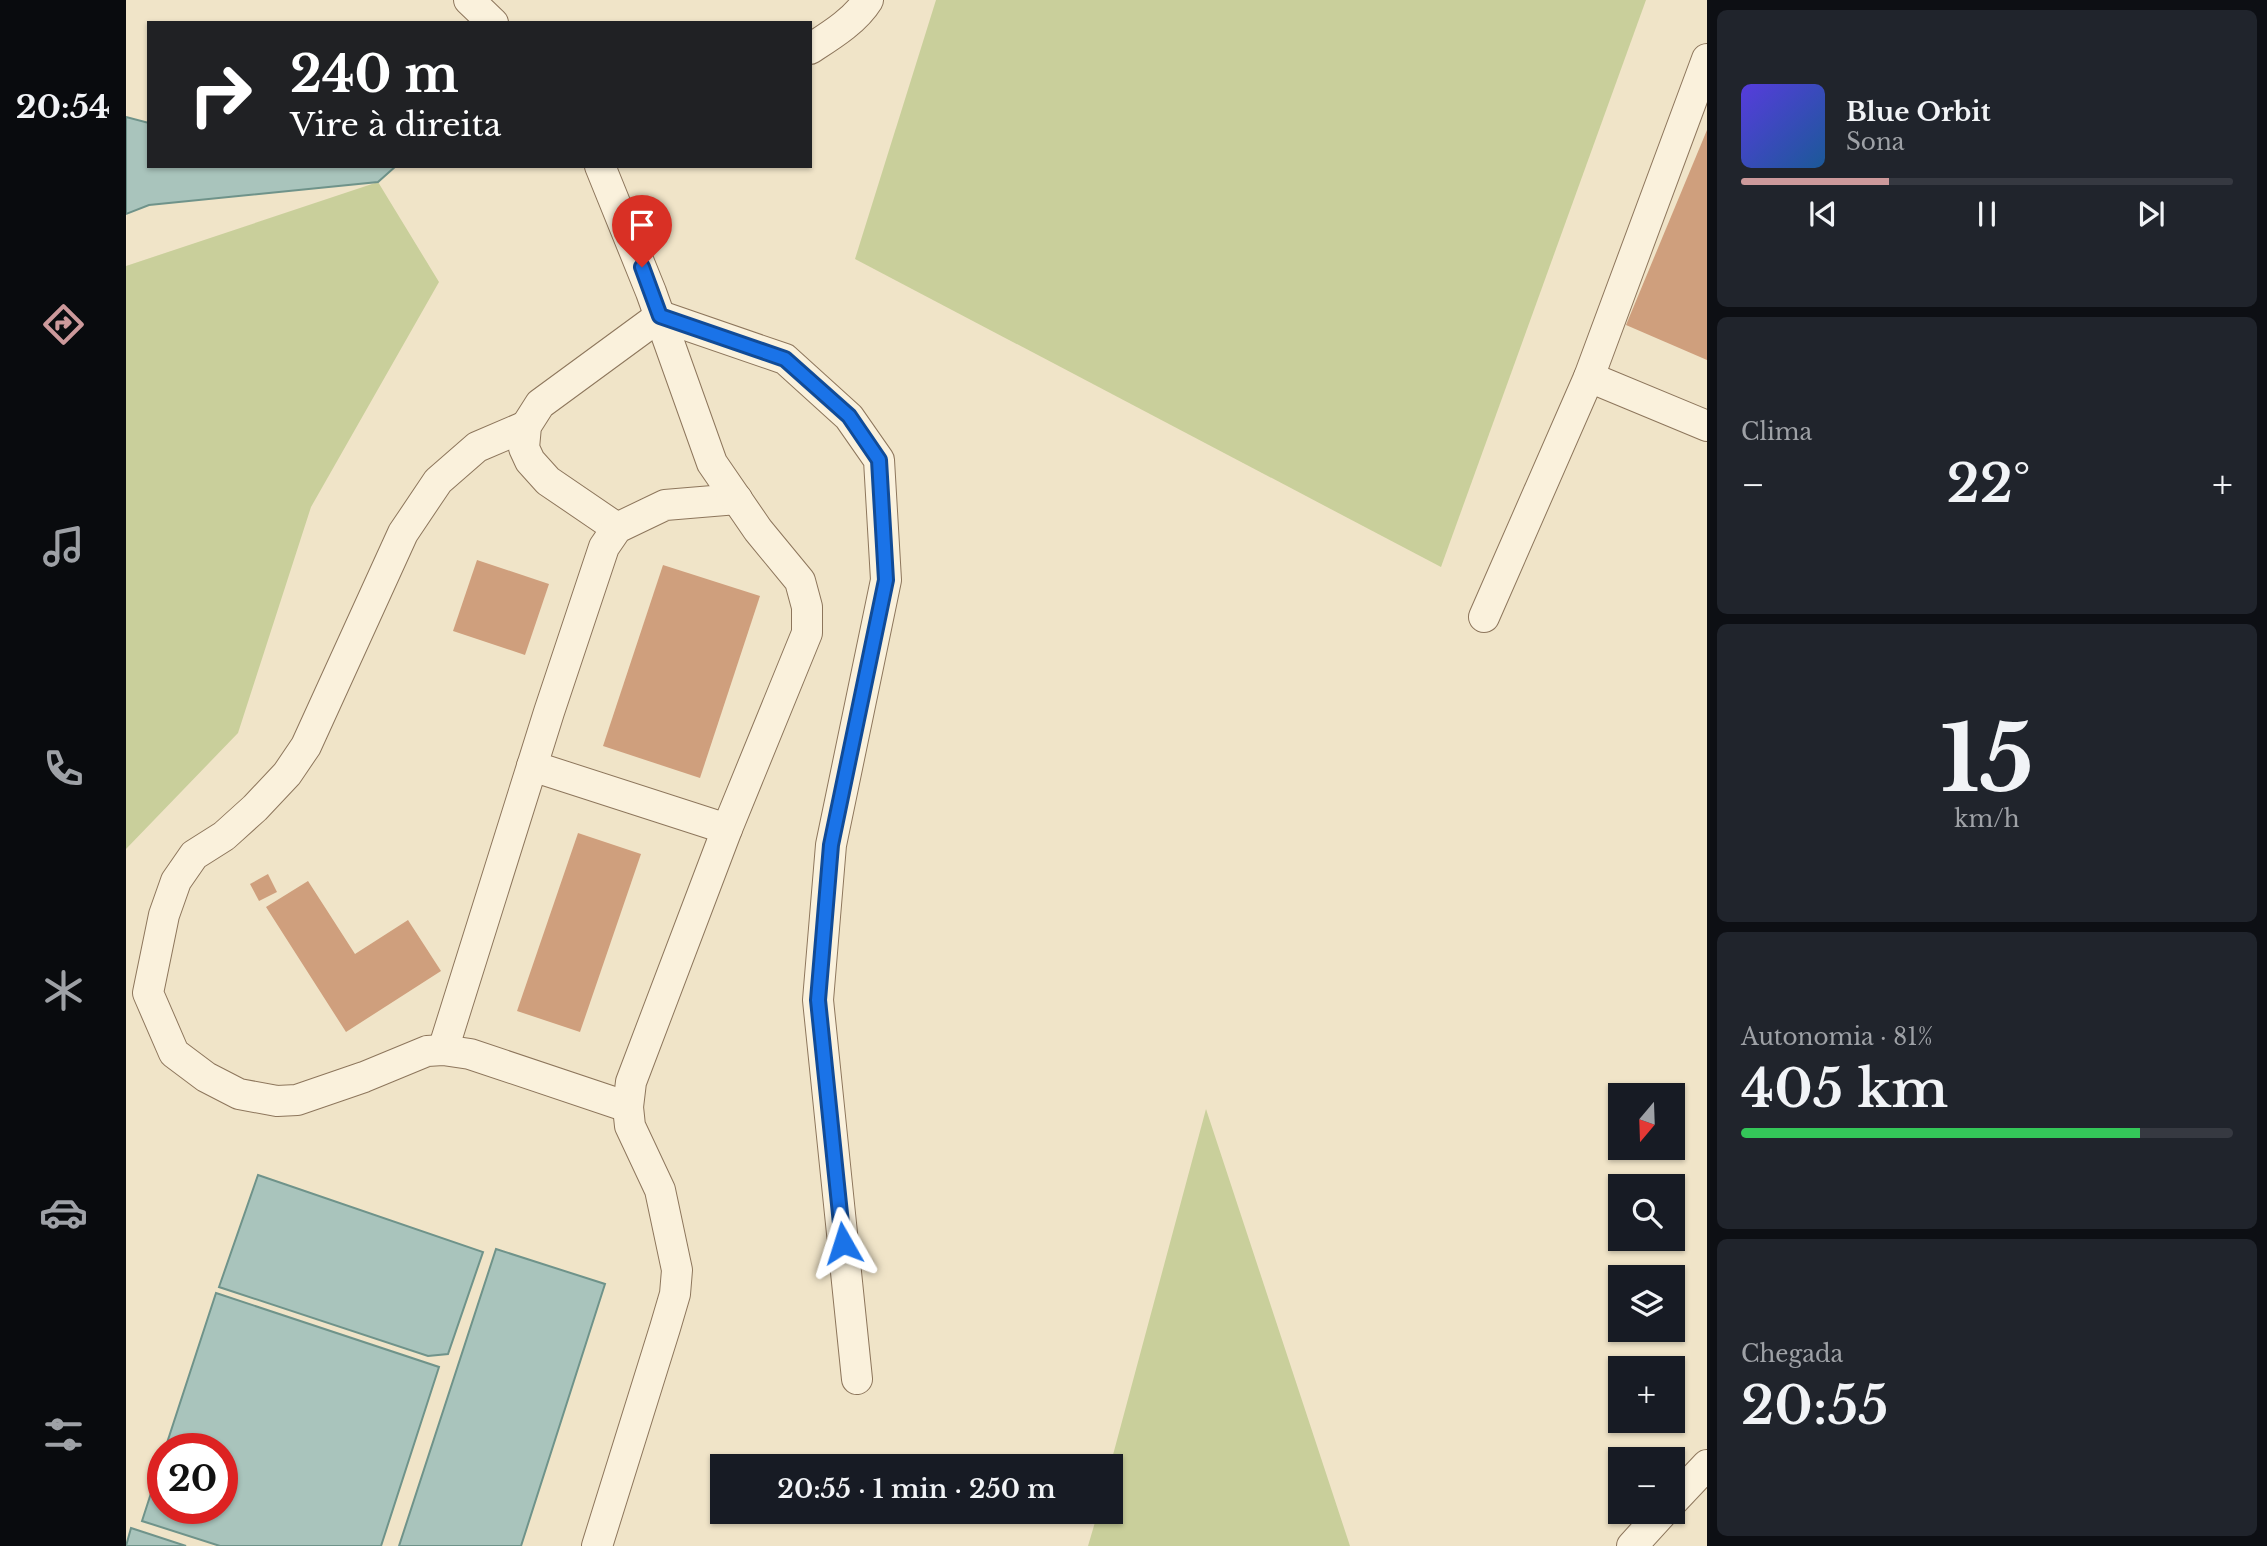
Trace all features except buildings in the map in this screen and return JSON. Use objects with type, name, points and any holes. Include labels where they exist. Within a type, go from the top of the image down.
[{"type":"street","points":[[469,0],[491,21]]},
{"type":"street","points":[[812,48],[833,34],[868,0]]},
{"type":"street","points":[[1484,617],[1589,377],[1707,59]]},
{"type":"street","points":[[597,1546],[675,1294],[677,1270],[660,1190],[630,1126],[628,1107],[631,1082],[727,829],[807,633],[807,607],[800,581],[758,530],[712,463],[660,316],[601,168]]},
{"type":"street","points":[[617,528],[548,481],[530,461],[524,448],[526,426],[540,404],[660,316]]},
{"type":"street","points":[[660,316],[785,359],[849,416],[879,460],[886,580],[831,845],[818,1000],[856,1379]]},
{"type":"street","points":[[1589,377],[1707,426]]},
{"type":"street","points":[[526,426],[477,447],[439,481],[403,533],[306,746],[287,774],[255,808],[224,836],[194,855],[176,881],[164,915],[148,993],[174,1053],[206,1077],[239,1094],[277,1101],[297,1100],[364,1077],[427,1051],[443,1050],[470,1054],[628,1107]]},
{"type":"street","points":[[443,1050],[604,547],[617,528],[665,505],[737,499]]},
{"type":"street","points":[[532,766],[727,829]]},
{"type":"street","points":[[1685,1488],[1707,1465]]},
{"type":"street","points":[[1632,1546],[1652,1524]]},
{"type":"green space","points":[[936,0],[1646,0],[1441,567],[855,259]]},
{"type":"green space","points":[[378,182],[439,282],[311,507],[238,733],[126,849],[126,266]]},
{"type":"green space","points":[[1206,1109],[1350,1546],[1088,1546],[1094,1524],[1123,1524],[1123,1454],[1113,1454]]},
{"type":"water","points":[[126,117],[147,122],[147,168],[394,168],[378,182],[149,205],[126,214]]},
{"type":"water","points":[[258,1175],[483,1252],[448,1354],[428,1356],[219,1287]]},
{"type":"water","points":[[496,1249],[605,1284],[521,1546],[399,1546]]},
{"type":"water","points":[[216,1293],[439,1367],[381,1546],[220,1546],[151,1524],[238,1524],[238,1433],[170,1433]]},
{"type":"water","points":[[147,1506],[147,1523],[142,1521]]},
{"type":"water","points":[[131,1528],[186,1546],[126,1546]]},
{"type":"route","points":[[642,267],[660,316],[785,359],[849,416],[879,460],[886,580],[831,845],[818,1000],[843,1243]]}]
